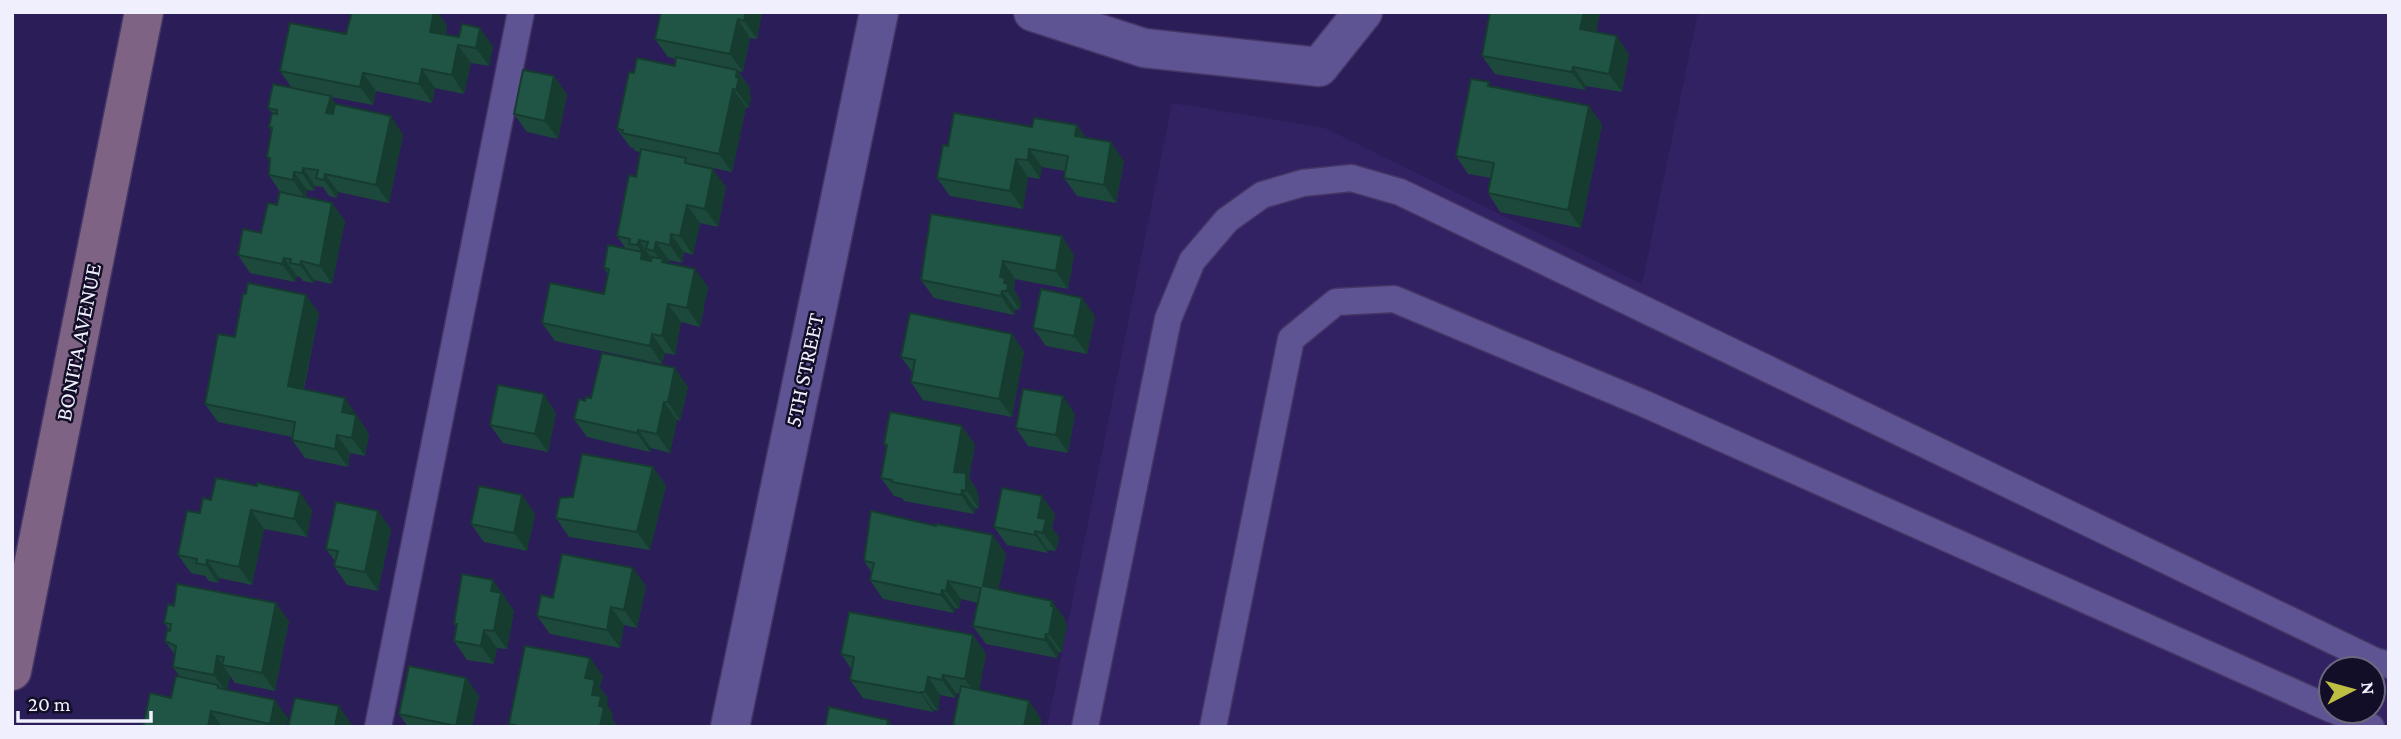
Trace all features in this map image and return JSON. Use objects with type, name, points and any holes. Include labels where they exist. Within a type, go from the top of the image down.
[{"type":"main road","name":"BONITA AVENUE","points":[[12,671],[144,12]]},
{"type":"street","name":"5TH STREET","points":[[730,727],[879,12]]},
{"type":"street","points":[[1033,12],[1144,48],[1318,67],[1363,12]]},
{"type":"lane","points":[[378,727],[521,12]]},
{"type":"lane","points":[[1085,727],[1168,319],[1192,261],[1227,220],[1262,195],[1303,183],[1351,178],[1400,192],[2375,661],[2389,665]]},
{"type":"lane","points":[[1213,727],[1291,338],[1336,302],[1394,299],[1645,404],[2317,703]]},
{"type":"shaded area","points":[[1698,12],[2389,12],[2389,727],[1047,727],[1172,103],[1325,128],[1642,284]]},
{"type":"building","points":[[352,12],[434,12],[430,32],[459,37],[462,24],[480,28],[476,48],[458,45],[452,75],[422,69],[419,84],[363,73],[360,87],[280,71],[290,23],[346,34]]},
{"type":"building","points":[[661,12],[746,12],[744,21],[738,19],[730,54],[655,39]]},
{"type":"building","points":[[1490,12],[1584,12],[1580,29],[1617,36],[1609,74],[1573,67],[1572,72],[1482,56]]},
{"type":"building","points":[[676,57],[737,70],[736,77],[739,78],[736,90],[733,89],[719,154],[622,133],[623,130],[617,129],[629,72],[634,73],[637,58],[675,66]]},
{"type":"building","points":[[523,70],[554,76],[545,121],[514,114]]},
{"type":"building","points":[[1471,79],[1489,82],[1488,86],[1589,106],[1568,210],[1488,193],[1494,163],[1456,156]]},
{"type":"building","points":[[273,84],[331,96],[326,113],[333,114],[335,104],[391,116],[376,185],[325,174],[324,180],[316,178],[318,170],[303,168],[302,173],[294,172],[293,180],[269,175],[270,158],[267,157],[272,128],[269,127],[272,113],[277,114],[277,110],[268,108]]},
{"type":"building","points":[[954,113],[1032,127],[1034,118],[1077,125],[1075,136],[1111,142],[1104,185],[1064,178],[1068,156],[1029,149],[1028,160],[1016,159],[1010,191],[937,178],[943,145],[948,146]]},
{"type":"building","points":[[641,149],[686,158],[685,163],[713,169],[705,209],[687,205],[680,236],[671,234],[670,245],[656,242],[654,251],[646,249],[648,242],[639,240],[637,245],[629,244],[630,239],[617,236],[629,175],[636,177]]},
{"type":"building","points":[[280,192],[332,203],[320,266],[301,261],[300,265],[290,263],[291,259],[284,258],[282,264],[238,255],[243,229],[261,233],[268,203],[277,205]]},
{"type":"building","points":[[931,214],[1062,236],[1056,271],[1003,261],[1000,277],[1005,278],[1004,283],[1008,284],[1007,291],[1002,291],[1001,296],[921,280]]},
{"type":"building","points":[[608,245],[642,252],[641,259],[663,259],[662,262],[695,269],[687,308],[668,304],[662,336],[652,334],[650,346],[542,323],[550,283],[604,294],[609,269],[604,268]]},
{"type":"building","points":[[248,283],[306,295],[288,386],[345,398],[342,412],[356,415],[352,438],[337,435],[335,449],[292,440],[295,422],[205,404],[218,334],[235,337],[243,294],[246,294]]},
{"type":"building","points":[[1041,289],[1082,298],[1074,336],[1033,328]]},
{"type":"building","points":[[910,313],[1012,334],[999,399],[911,382],[915,360],[901,357]]},
{"type":"building","points":[[602,353],[675,368],[668,402],[664,402],[657,434],[638,430],[637,433],[574,419],[579,399],[585,401],[586,397],[591,398]]},
{"type":"building","points":[[498,385],[544,394],[535,434],[490,425]]},
{"type":"building","points":[[1023,389],[1063,396],[1056,435],[1016,428]]},
{"type":"building","points":[[890,412],[962,426],[954,472],[966,473],[966,491],[962,490],[961,495],[881,478]]},
{"type":"building","points":[[582,454],[653,467],[637,532],[556,518],[560,498],[573,497]]},
{"type":"building","points":[[216,478],[300,492],[294,519],[251,510],[239,567],[207,560],[206,565],[196,563],[197,559],[178,555],[187,511],[200,513],[203,498],[211,500]]},
{"type":"building","points":[[479,486],[522,495],[514,533],[471,524]]},
{"type":"building","points":[[1002,488],[1042,496],[1038,518],[1046,519],[1043,533],[1035,531],[1035,535],[994,527]]},
{"type":"building","points":[[336,502],[378,511],[365,572],[334,566],[338,551],[326,549]]},
{"type":"building","points":[[871,511],[936,526],[993,535],[983,586],[1052,601],[1051,606],[1054,606],[1049,634],[1046,634],[1045,640],[973,626],[981,588],[948,581],[946,591],[942,590],[941,595],[870,580],[874,563],[864,561]]},
{"type":"building","points":[[562,554],[633,568],[624,610],[611,607],[607,630],[537,616],[541,595],[553,598]]},
{"type":"building","points":[[462,574],[493,580],[491,591],[501,593],[494,631],[484,630],[481,646],[454,641]]},
{"type":"building","points":[[177,584],[276,603],[262,673],[222,665],[224,657],[217,656],[214,675],[173,667],[176,646],[165,641],[171,624],[164,623],[168,604],[174,606]]},
{"type":"building","points":[[849,612],[973,635],[965,679],[943,675],[942,680],[928,677],[925,692],[921,693],[850,680],[854,657],[841,654]]},
{"type":"building","points":[[525,646],[590,658],[585,678],[595,680],[592,695],[601,696],[599,706],[604,707],[600,727],[523,727],[509,724]]},
{"type":"building","points":[[409,666],[466,678],[456,726],[399,714]]},
{"type":"building","points":[[176,676],[275,700],[270,724],[211,711],[208,727],[143,727],[150,693],[171,698]]},
{"type":"building","points":[[961,686],[1029,701],[1024,727],[953,725]]},
{"type":"building","points":[[295,698],[339,706],[335,727],[288,727]]},
{"type":"building","points":[[829,707],[888,720],[887,727],[825,727]]}]
